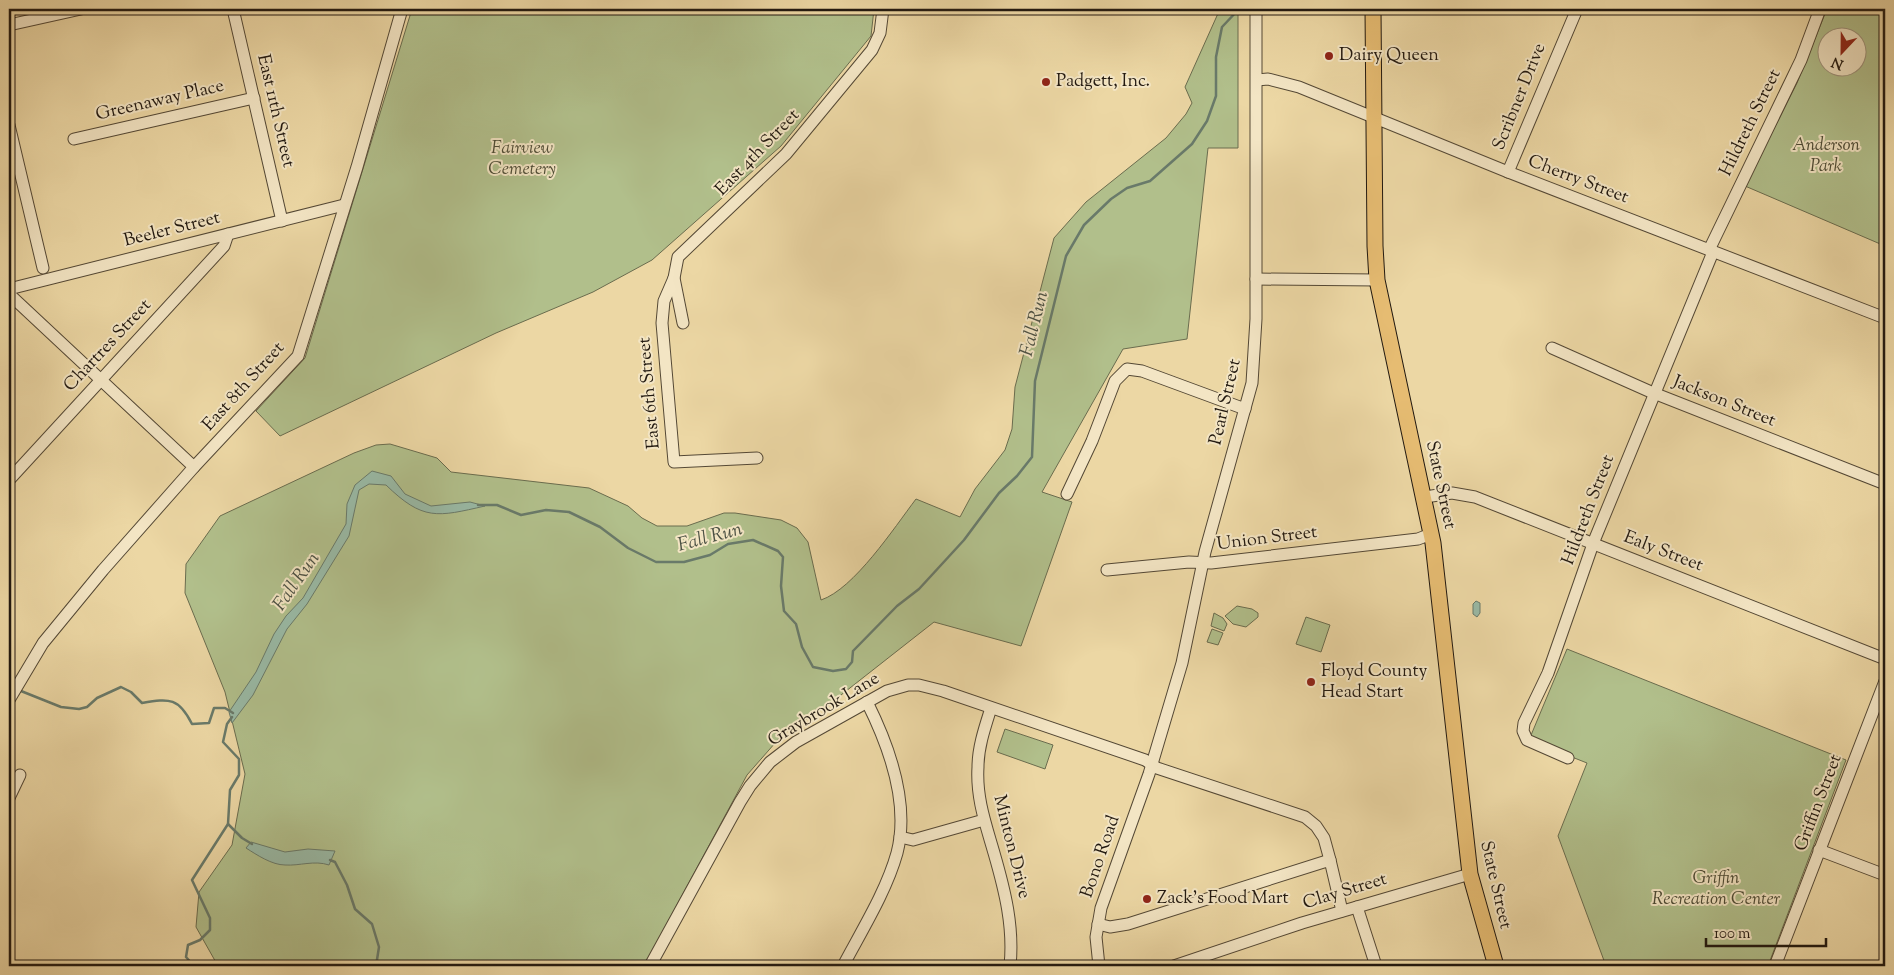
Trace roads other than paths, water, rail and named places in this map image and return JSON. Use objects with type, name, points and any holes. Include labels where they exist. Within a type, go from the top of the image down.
[{"type":"main road","name":"State Street","points":[[1373,9],[1375,246],[1378,280],[1431,534],[1470,874],[1496,966]]},
{"type":"street","points":[[9,25],[81,9]]},
{"type":"street","name":"East 11th Street","points":[[233,9],[282,221]]},
{"type":"street","name":"East 8th Street","points":[[9,700],[42,643],[135,533],[298,356],[402,9]]},
{"type":"street","name":"East 4th Street","points":[[683,323],[674,278],[676,263],[682,251],[786,154],[872,50],[880,33],[883,9]]},
{"type":"street","name":"Scribner Drive","points":[[1508,172],[1577,9]]},
{"type":"street","name":"Hildreth Street","points":[[1568,758],[1529,742],[1525,738],[1523,728],[1548,673],[1593,544],[1711,251],[1801,60],[1820,9]]},
{"type":"street","name":"Pearl Street","points":[[1151,762],[1183,659],[1203,564],[1246,409],[1254,372],[1256,13]]},
{"type":"street","name":"Cherry Street","points":[[1257,80],[1268,79],[1285,83],[1508,172],[1885,318]]},
{"type":"street","name":"Greenaway Place","points":[[74,138],[254,98]]},
{"type":"street","points":[[9,125],[43,268]]},
{"type":"street","name":"Beeler Street","points":[[9,289],[344,205]]},
{"type":"street","name":"Chartres Street","points":[[9,480],[224,246],[228,234]]},
{"type":"street","name":"East 6th Street","points":[[674,278],[664,301],[662,320],[674,462],[757,458]]},
{"type":"street","points":[[1256,279],[1378,280]]},
{"type":"street","points":[[9,294],[194,467]]},
{"type":"street","name":"Jackson Street","points":[[1552,348],[1654,393],[1885,484]]},
{"type":"street","points":[[1067,494],[1092,441],[1115,381],[1127,369],[1142,371],[1246,409]]},
{"type":"street","name":"Ealy Street","points":[[1425,498],[1452,494],[1475,497],[1885,659]]},
{"type":"street","name":"Union Street","points":[[1106,570],[1173,563],[1203,564],[1418,539],[1431,534]]},
{"type":"street","name":"Griffin Street","points":[[1775,966],[1885,681]]},
{"type":"street","name":"Graybrook Lane","points":[[650,966],[740,802],[760,773],[796,742],[887,690],[908,685],[919,685],[991,708],[1151,762],[1157,768],[1305,817],[1316,826],[1324,838],[1342,911]]},
{"type":"street","points":[[843,966],[893,866],[900,837],[900,804],[895,778],[880,732],[867,702]]},
{"type":"street","name":"Minton Drive","points":[[991,708],[983,732],[977,768],[984,820],[1008,907],[1011,938],[1010,966]]},
{"type":"street","name":"Bono Road","points":[[1099,966],[1096,944],[1104,898],[1151,762]]},
{"type":"street","points":[[9,798],[20,775]]},
{"type":"street","points":[[900,837],[913,840],[984,820]]},
{"type":"street","points":[[1819,850],[1885,875]]},
{"type":"street","points":[[1098,924],[1104,927],[1128,924],[1330,860]]},
{"type":"street","name":"Clay Street","points":[[1174,966],[1342,911],[1470,874]]},
{"type":"street","points":[[1357,907],[1376,966]]},
{"type":"waterway","name":"Fall Run","points":[[478,505],[497,505],[521,515],[546,510],[569,512],[600,527],[628,548],[656,562],[684,562],[710,555],[728,544],[753,540],[778,551],[783,557],[781,586],[784,611],[796,624],[802,647],[813,667],[833,671],[846,669],[852,662],[853,651],[897,606],[919,589],[964,540],[999,493],[1017,476],[1032,457],[1035,381],[1066,256],[1084,225],[1111,199],[1127,188],[1150,181],[1192,144],[1207,121],[1216,96],[1216,57],[1222,27],[1239,9]]},
{"type":"waterway","points":[[21,691],[61,707],[79,709],[87,707],[97,698],[121,687],[131,692],[142,703],[173,702],[183,709],[192,724],[209,723],[214,708],[225,708],[233,713]]},
{"type":"waterway","name":"Fall Run","points":[[194,966],[186,957],[188,945],[200,940],[210,930],[210,918],[192,880],[228,824],[230,790],[239,775],[239,759],[223,742],[227,724],[232,717]]},
{"type":"waterway","points":[[228,824],[242,838],[252,844]]},
{"type":"waterway","points":[[330,860],[335,862],[347,885],[355,909],[372,924],[379,947],[376,966]]},
{"type":"place","name":"Dairy Queen","points":[[1329,56]]},
{"type":"place","name":"Padgett, Inc.","points":[[1046,82]]},
{"type":"place","name":"Floyd County Head Start","points":[[1311,682]]},
{"type":"place","name":"Zack's Food Mart","points":[[1147,899]]},
{"type":"park label","name":"Anderson Park","points":[[1826,156]]},
{"type":"park label","name":"Fairview Cemetery","points":[[522,159]]},
{"type":"park label","name":"Griffin Recreation Center","points":[[1716,890]]}]
